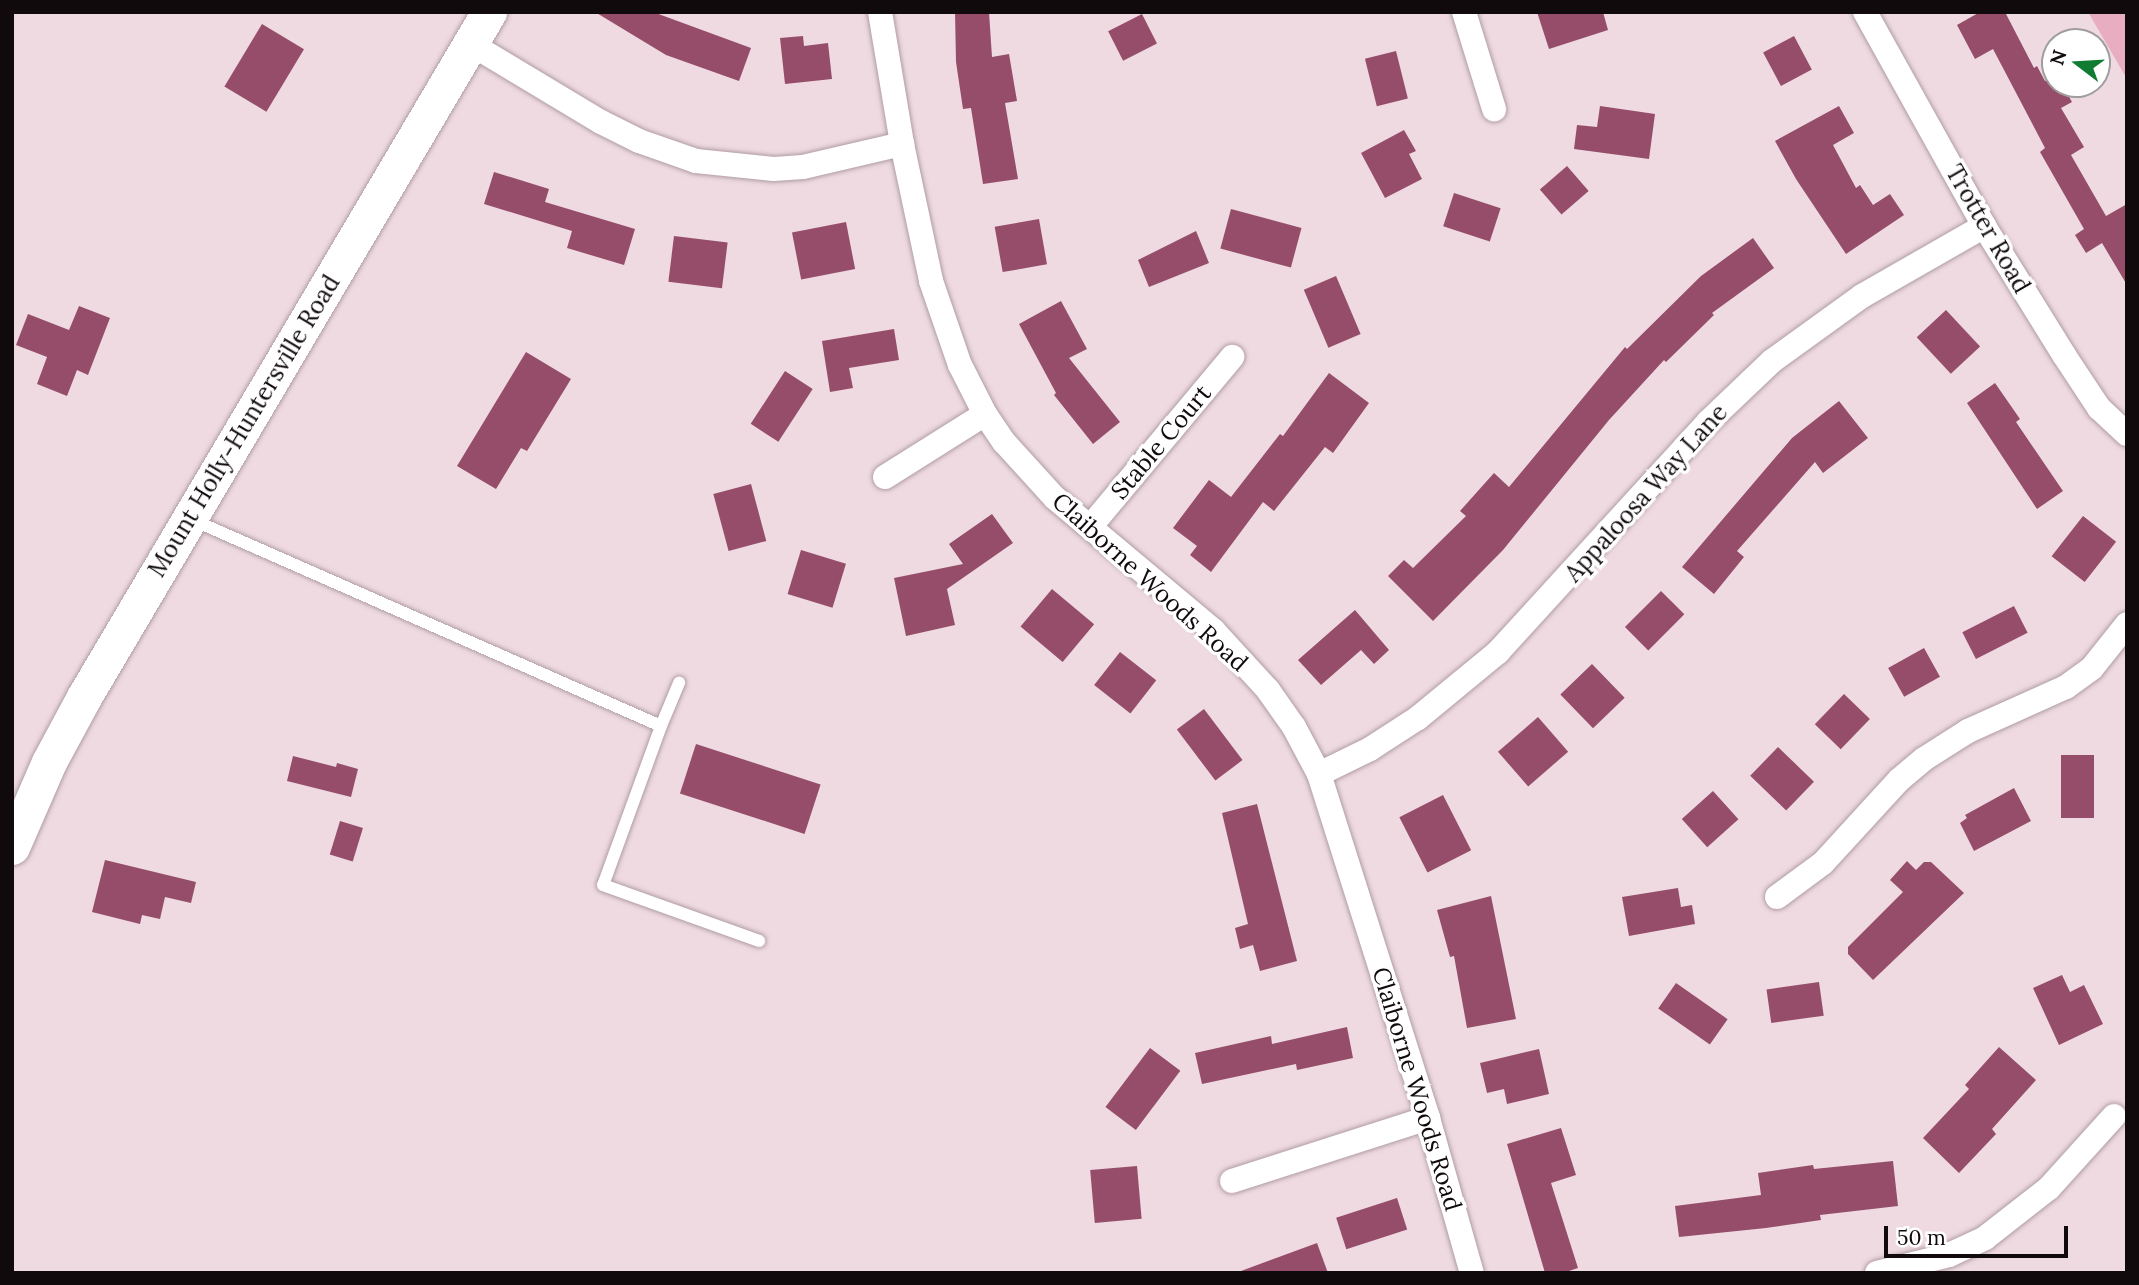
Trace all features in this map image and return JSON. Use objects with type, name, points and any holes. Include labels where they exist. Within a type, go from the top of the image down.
[{"type":"main road","name":"Mount Holly-Huntersville Road","points":[[12,847],[49,762],[84,696],[489,12]]},
{"type":"street","name":"Claiborne Woods Road","points":[[880,12],[902,144],[931,281],[942,320],[985,414],[1004,442],[1055,498],[1227,644],[1268,690],[1294,727],[1319,774],[1428,1118],[1472,1273]]},
{"type":"street","points":[[1464,12],[1494,109]]},
{"type":"street","name":"Trotter Road","points":[[1866,12],[1984,226],[2099,408],[2127,434]]},
{"type":"street","points":[[471,44],[601,122],[639,141],[696,161],[774,169],[803,167],[902,144]]},
{"type":"street","name":"Appaloosa Way Lane","points":[[1319,774],[1370,750],[1418,718],[1498,652],[1708,422],[1772,361],[1854,302],[1984,226]]},
{"type":"street","name":"Stable Court","points":[[1090,527],[1232,357]]},
{"type":"street","points":[[885,477],[985,414]]},
{"type":"street","points":[[1777,897],[1823,863],[1899,780],[1924,759],[1968,731],[2066,687],[2092,668],[2127,624]]},
{"type":"street","points":[[1877,1273],[1949,1255],[1985,1238],[2049,1188],[2114,1116]]},
{"type":"street","points":[[1232,1181],[1428,1118]]},
{"type":"lane","points":[[190,518],[662,726]]},
{"type":"lane","points":[[679,683],[603,885],[759,941]]},
{"type":"shaded area","points":[[2088,12],[2127,12],[2127,79],[2111,52],[2111,28],[2097,28]]},
{"type":"building","points":[[595,12],[653,12],[751,48],[739,81],[666,55]]},
{"type":"building","points":[[955,12],[989,12],[992,57],[1009,54],[1017,101],[1005,103],[1018,179],[983,184],[971,108],[963,109],[956,62]]},
{"type":"building","points":[[1537,12],[1603,12],[1608,30],[1549,49]]},
{"type":"building","points":[[1980,12],[2005,12],[2034,68],[2037,66],[2041,74],[2041,98],[2070,98],[2072,102],[2061,108],[2084,147],[2071,155],[2106,216],[2127,204],[2127,285],[2102,243],[2086,253],[2075,235],[2084,229],[2040,152],[2045,148],[1993,49],[1975,59],[1957,25]]},
{"type":"building","points":[[1142,14],[1157,43],[1123,61],[1108,31]]},
{"type":"building","points":[[262,24],[304,49],[266,112],[224,87]]},
{"type":"building","points":[[803,36],[804,46],[828,43],[832,79],[785,84],[780,38]]},
{"type":"building","points":[[1794,36],[1812,70],[1781,86],[1763,52]]},
{"type":"building","points":[[1396,51],[1408,99],[1377,106],[1365,59]]},
{"type":"building","points":[[1600,106],[1655,114],[1649,159],[1574,149],[1577,125],[1597,127]]},
{"type":"building","points":[[1839,106],[1854,133],[1833,145],[1856,188],[1860,185],[1873,205],[1890,194],[1904,215],[1846,254],[1796,179],[1775,141]]},
{"type":"building","points":[[1404,130],[1416,151],[1409,154],[1422,179],[1385,198],[1361,153]]},
{"type":"building","points":[[1567,166],[1589,191],[1561,215],[1540,190]]},
{"type":"building","points":[[494,172],[549,189],[545,202],[635,229],[624,265],[567,248],[572,231],[484,204]]},
{"type":"building","points":[[1454,193],[1501,208],[1490,241],[1443,226]]},
{"type":"building","points":[[1231,209],[1302,228],[1291,267],[1220,249]]},
{"type":"building","points":[[1039,219],[1047,264],[1003,272],[995,227]]},
{"type":"building","points":[[846,222],[855,269],[801,280],[792,232]]},
{"type":"building","points":[[1196,231],[1209,263],[1149,287],[1138,260]]},
{"type":"building","points":[[674,236],[728,243],[722,288],[668,282]]},
{"type":"building","points":[[1753,238],[1774,268],[1712,313],[1714,315],[1666,362],[1664,360],[1609,420],[1503,550],[1433,621],[1388,576],[1404,560],[1413,568],[1466,516],[1460,511],[1494,473],[1509,487],[1625,347],[1627,349],[1701,276]]},
{"type":"building","points":[[1336,276],[1361,334],[1328,348],[1304,290]]},
{"type":"building","points":[[1061,301],[1087,349],[1069,358],[1120,422],[1093,444],[1054,395],[1056,393],[1019,324]]},
{"type":"building","points":[[79,306],[110,318],[88,375],[77,370],[67,396],[37,384],[47,357],[16,345],[28,314],[69,330]]},
{"type":"building","points":[[1946,310],[1980,347],[1951,374],[1917,337]]},
{"type":"building","points":[[894,329],[899,360],[849,368],[853,388],[830,392],[822,341]]},
{"type":"building","points":[[526,352],[571,379],[527,451],[521,448],[496,489],[457,466]]},
{"type":"building","points":[[785,371],[813,389],[778,442],[751,424]]},
{"type":"building","points":[[1329,373],[1369,403],[1333,453],[1325,447],[1274,511],[1263,502],[1211,572],[1190,555],[1197,546],[1173,528],[1209,480],[1231,497],[1280,434],[1283,436]]},
{"type":"building","points":[[1995,383],[2020,419],[2016,422],[2063,491],[2037,509],[1967,403]]},
{"type":"building","points":[[1839,401],[1868,438],[1823,473],[1815,462],[1737,551],[1744,557],[1714,594],[1682,567],[1792,438]]},
{"type":"building","points":[[751,484],[766,541],[729,551],[713,494]]},
{"type":"building","points":[[992,514],[1013,543],[947,589],[955,625],[906,636],[894,578],[963,564],[949,544]]},
{"type":"building","points":[[2083,516],[2116,542],[2085,582],[2052,556]]},
{"type":"building","points":[[801,550],[846,564],[832,608],[788,594]]},
{"type":"building","points":[[1052,589],[1094,624],[1063,662],[1021,627]]},
{"type":"building","points":[[1661,591],[1684,614],[1648,650],[1625,627]]},
{"type":"building","points":[[2014,606],[2028,633],[1976,659],[1962,632]]},
{"type":"building","points":[[1355,610],[1389,650],[1374,664],[1361,650],[1321,685],[1298,660]]},
{"type":"building","points":[[1924,648],[1940,677],[1904,697],[1888,668]]},
{"type":"building","points":[[1120,652],[1156,680],[1130,713],[1094,685]]},
{"type":"building","points":[[1592,664],[1625,698],[1593,728],[1560,695]]},
{"type":"building","points":[[1844,694],[1870,719],[1841,749],[1815,724]]},
{"type":"building","points":[[1204,709],[1243,760],[1215,781],[1177,729]]},
{"type":"building","points":[[1538,717],[1568,752],[1528,786],[1498,752]]},
{"type":"building","points":[[696,744],[821,784],[805,834],[680,793]]},
{"type":"building","points":[[1778,747],[1814,782],[1786,811],[1750,776]]},
{"type":"building","points":[[2061,755],[2094,755],[2094,818],[2061,818]]},
{"type":"building","points":[[293,756],[336,767],[337,763],[358,769],[351,797],[287,781]]},
{"type":"building","points":[[2014,788],[2031,821],[1974,851],[1960,823],[1967,818],[1965,815]]},
{"type":"building","points":[[1713,791],[1738,819],[1707,847],[1682,819]]},
{"type":"building","points":[[1443,795],[1471,850],[1427,872],[1399,817]]},
{"type":"building","points":[[1257,804],[1297,961],[1260,971],[1253,945],[1240,949],[1235,928],[1248,924],[1222,813]]},
{"type":"building","points":[[340,821],[363,828],[353,861],[330,854]]},
{"type":"building","points":[[105,860],[196,882],[191,903],[165,897],[160,919],[142,915],[140,924],[92,912]]},
{"type":"building","points":[[1907,861],[1916,870],[1924,862],[1931,862],[1964,893],[1873,980],[1848,954],[1848,947],[1903,892],[1890,880]]},
{"type":"building","points":[[1678,888],[1681,907],[1692,905],[1695,924],[1629,936],[1622,897]]},
{"type":"building","points":[[1491,896],[1516,1019],[1467,1028],[1454,956],[1450,957],[1437,910]]},
{"type":"building","points":[[2062,975],[2070,992],[2084,985],[2103,1024],[2059,1045],[2033,988]]},
{"type":"building","points":[[1819,982],[1824,1016],[1771,1023],[1767,989]]},
{"type":"building","points":[[1676,983],[1728,1019],[1710,1045],[1658,1008]]},
{"type":"building","points":[[1347,1027],[1353,1058],[1297,1070],[1296,1064],[1202,1084],[1195,1053],[1271,1036],[1272,1044]]},
{"type":"building","points":[[1999,1047],[2036,1080],[1992,1129],[1996,1134],[1959,1173],[1923,1138],[1969,1089],[1965,1085]]},
{"type":"building","points":[[1150,1048],[1180,1071],[1136,1130],[1105,1107]]},
{"type":"building","points":[[1539,1049],[1549,1094],[1507,1104],[1504,1089],[1487,1093],[1480,1063]]},
{"type":"building","points":[[1561,1128],[1576,1175],[1551,1183],[1578,1268],[1563,1273],[1545,1273],[1507,1144]]},
{"type":"building","points":[[1893,1161],[1898,1206],[1820,1215],[1821,1220],[1766,1228],[1679,1237],[1675,1206],[1761,1195],[1758,1173],[1813,1165],[1814,1169]]},
{"type":"building","points":[[1137,1166],[1142,1219],[1095,1223],[1090,1170]]},
{"type":"building","points":[[1397,1198],[1407,1229],[1346,1249],[1336,1218]]},
{"type":"building","points":[[1317,1243],[1328,1273],[1241,1273],[1241,1271]]}]
